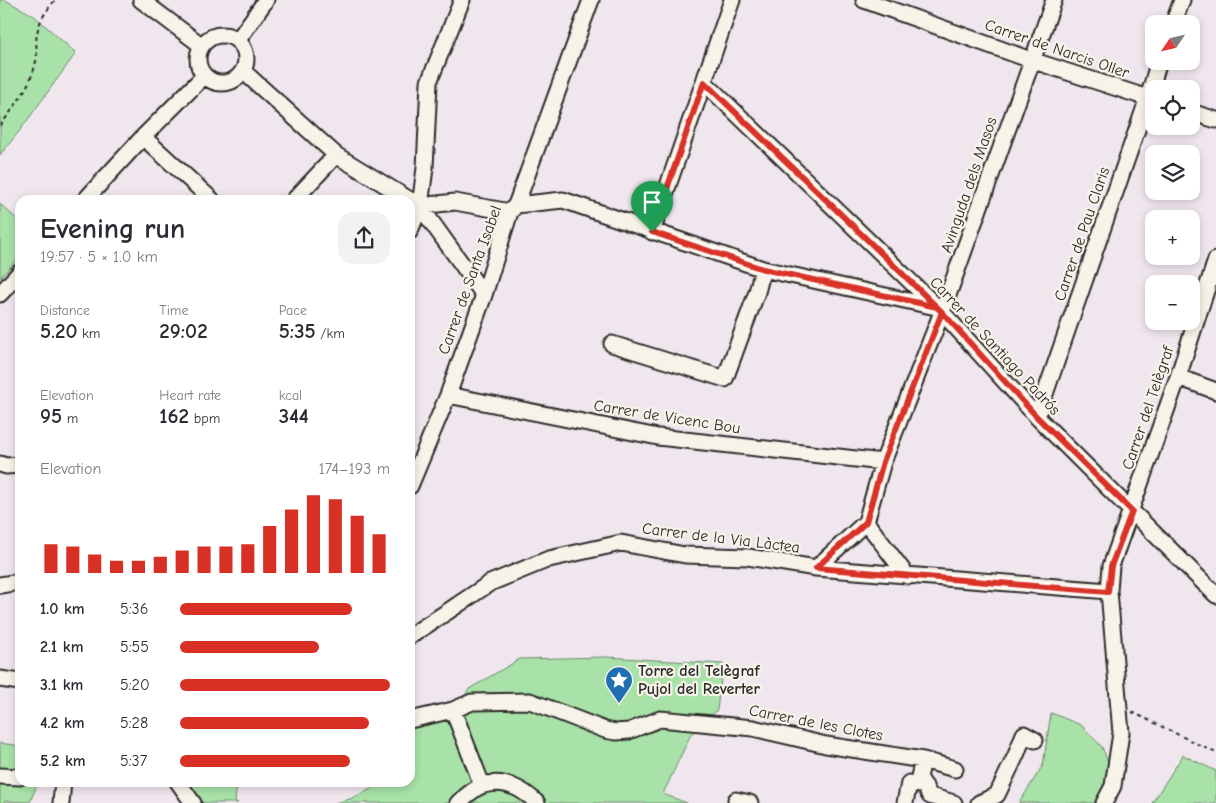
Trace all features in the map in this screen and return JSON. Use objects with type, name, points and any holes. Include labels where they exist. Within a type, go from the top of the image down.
[{"type":"street","points":[[141,0],[202,45]]},
{"type":"street","points":[[238,40],[266,0]]},
{"type":"street","points":[[415,196],[425,168],[428,82],[462,0]]},
{"type":"street","name":"Carrer de Santa Isabel","points":[[415,474],[448,395],[513,208],[591,0]]},
{"type":"street","points":[[652,232],[732,0]]},
{"type":"street","name":"Carrer de Narcis Oller","points":[[864,0],[1031,60],[1145,97]]},
{"type":"street","name":"Avinguda dels Masos","points":[[866,522],[883,462],[1054,0]]},
{"type":"street","points":[[1176,15],[1182,0]]},
{"type":"street","points":[[214,35],[230,35],[238,40],[246,52],[246,64],[243,72],[232,81],[224,83],[212,81],[204,76],[197,60],[202,45],[214,35]]},
{"type":"street","points":[[243,72],[336,154],[402,195]]},
{"type":"street","points":[[90,195],[143,136],[204,76]]},
{"type":"street","name":"Carrer de Santiago Padrós","points":[[704,82],[939,310],[1037,417],[1216,594]]},
{"type":"street","points":[[1200,115],[1216,120]]},
{"type":"street","name":"Carrer de Pau Claris","points":[[1037,417],[1145,116]]},
{"type":"street","points":[[143,136],[207,195]]},
{"type":"street","points":[[299,195],[336,154]]},
{"type":"street","points":[[415,202],[455,202],[513,208],[563,200],[763,269],[939,310]]},
{"type":"street","points":[[415,205],[484,295]]},
{"type":"street","name":"Carrer del Telègraf","points":[[1104,803],[1113,786],[1121,733],[1108,592],[1111,566],[1178,377],[1216,260]]},
{"type":"street","points":[[612,344],[725,379],[763,269]]},
{"type":"street","points":[[0,294],[15,278]]},
{"type":"street","points":[[1178,377],[1216,391]]},
{"type":"street","name":"Carrer de Vicenc Bou","points":[[448,395],[658,437],[883,462]]},
{"type":"street","points":[[0,464],[15,465]]},
{"type":"street","points":[[816,568],[866,522],[907,576]]},
{"type":"street","name":"Carrer de la Via Làctea","points":[[415,633],[490,582],[549,559],[621,543],[685,555],[748,557],[816,568],[1108,592]]},
{"type":"street","points":[[0,585],[15,583]]},
{"type":"street","points":[[0,679],[15,681]]},
{"type":"street","name":"Carrer de les Clotes","points":[[415,719],[452,710],[472,702],[530,701],[605,730],[616,732],[630,731],[660,719],[753,728],[826,745],[923,760],[955,769]]},
{"type":"street","points":[[452,710],[482,785]]},
{"type":"street","points":[[979,803],[998,795],[1024,734],[1034,740]]},
{"type":"street","points":[[923,760],[920,777],[930,796],[954,803]]},
{"type":"street","points":[[0,776],[15,777]]},
{"type":"street","points":[[458,803],[482,785],[503,782],[528,794],[537,803]]},
{"type":"street","points":[[905,803],[909,784],[925,786]]},
{"type":"street","points":[[61,803],[63,787]]},
{"type":"street","points":[[182,787],[193,803]]},
{"type":"path","points":[[0,126],[30,82],[36,60],[37,33],[42,16],[55,0]]},
{"type":"path","points":[[1118,705],[1216,753]]},
{"type":"green space","points":[[0,0],[5,0],[33,15],[76,53],[0,155]]},
{"type":"green space","points":[[0,204],[15,218],[15,262],[0,278]]},
{"type":"green space","points":[[606,657],[723,664],[717,710],[691,734],[663,794],[687,803],[335,803],[350,799],[376,787],[415,787],[415,725],[450,718],[469,689],[520,659]]},
{"type":"green space","points":[[1051,713],[1081,725],[1102,747],[1112,772],[1096,803],[1019,803],[1043,765]]},
{"type":"green space","points":[[0,743],[15,745],[15,787],[36,787],[30,802],[5,801],[0,803]]},
{"type":"green space","points":[[1183,755],[1216,771],[1216,803],[1152,803]]},
{"type":"green space","points":[[186,787],[237,787],[235,801],[238,803],[183,803]]},
{"type":"place","name":"Torre del Telègraf Pujol del Reverter","points":[[619,704]]},
{"type":"route","points":[[652,232],[704,82],[942,312],[1037,417],[1132,511],[1111,566],[1108,592],[816,568],[866,522],[883,462],[942,312],[937,307],[763,269],[652,232]]}]
